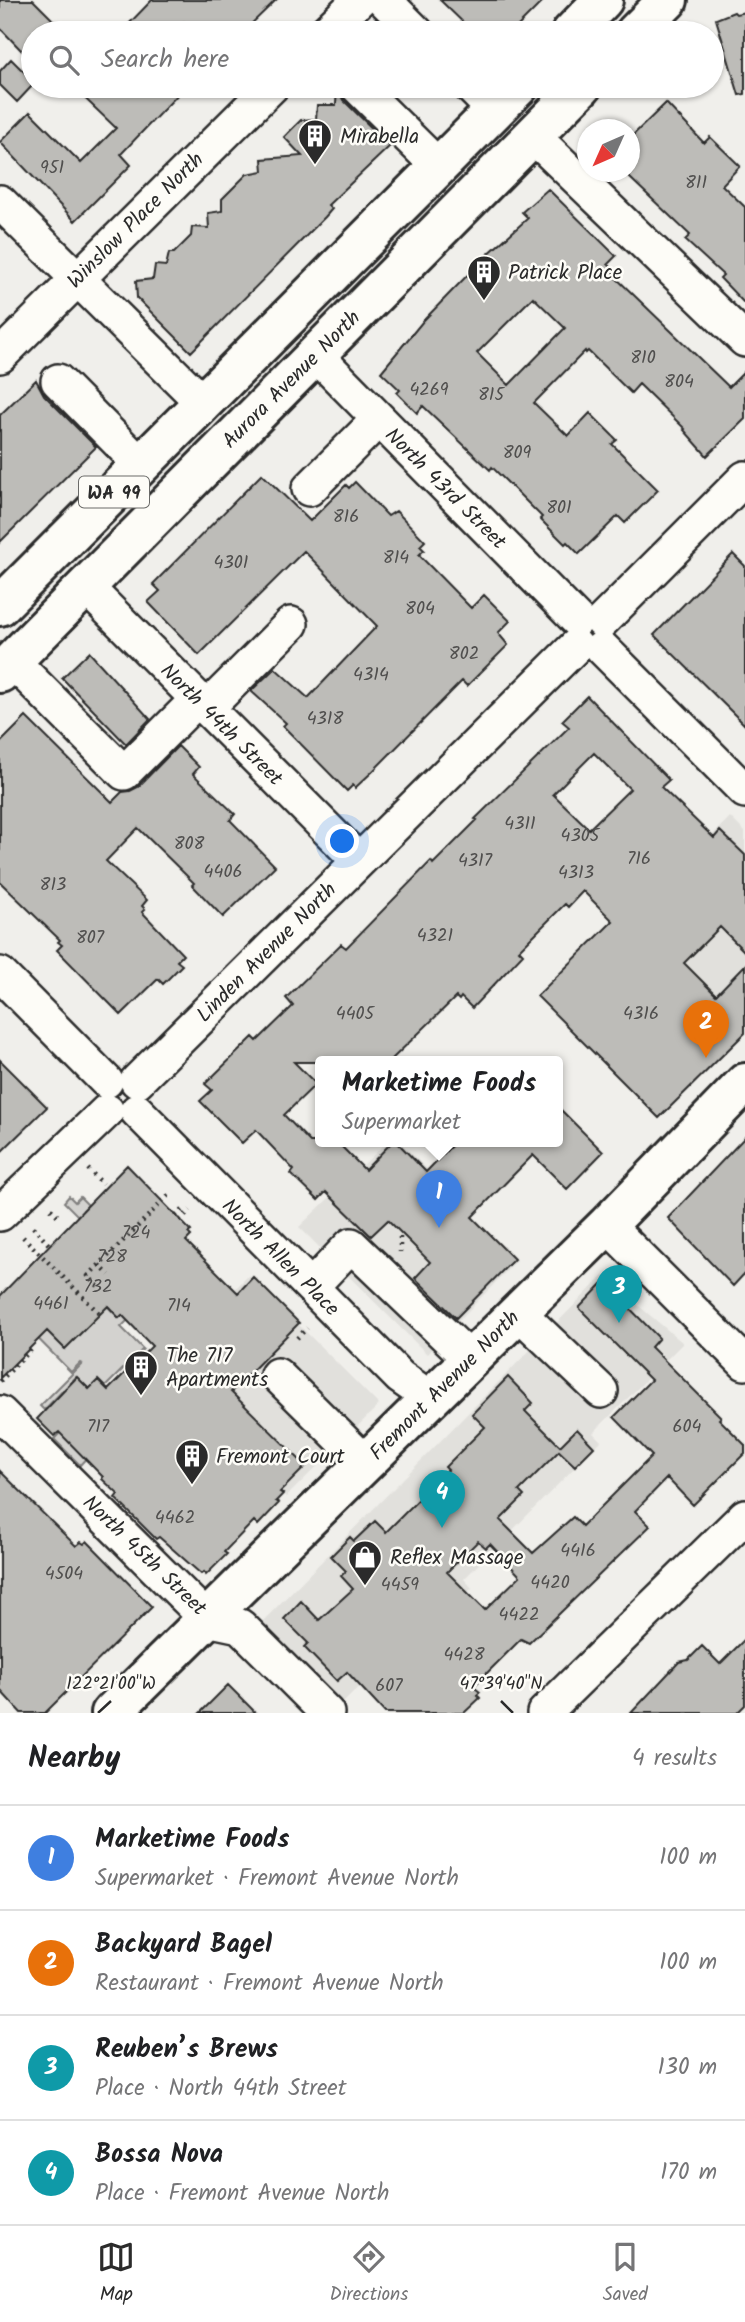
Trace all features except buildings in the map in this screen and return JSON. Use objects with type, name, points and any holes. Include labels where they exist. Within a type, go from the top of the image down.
[{"type":"main road","points":[[582,21],[603,0]]},
{"type":"main road","points":[[647,21],[667,0]]},
{"type":"main road","name":"WA 99","points":[[0,606],[439,167],[491,98]]},
{"type":"main road","name":"Aurora Avenue North","points":[[6,667],[570,98]]},
{"type":"main road","name":"Fremont Avenue North","points":[[111,1713],[607,1224],[745,1083]]},
{"type":"street","points":[[338,21],[359,0]]},
{"type":"street","points":[[384,0],[405,21]]},
{"type":"street","name":"Winslow Place North","points":[[0,356],[260,98]]},
{"type":"street","points":[[369,98],[439,167]]},
{"type":"street","points":[[533,136],[745,340]]},
{"type":"street","points":[[0,202],[202,403]]},
{"type":"street","name":"North 43rd Street","points":[[316,355],[745,791]]},
{"type":"street","points":[[58,382],[141,465]]},
{"type":"street","points":[[309,489],[379,419]]},
{"type":"street","name":"Linden Avenue North","points":[[0,1214],[745,478]]},
{"type":"street","name":"North 44th Street","points":[[86,587],[358,860]]},
{"type":"street","points":[[6,667],[124,773],[291,624]]},
{"type":"street","name":"North Allen Place","points":[[0,974],[400,1377],[430,1398]]},
{"type":"street","points":[[607,1224],[745,1363]]},
{"type":"street","points":[[311,1287],[351,1245],[470,1359]]},
{"type":"street","points":[[518,1312],[601,1391]]},
{"type":"street","points":[[277,1375],[365,1462]]},
{"type":"street","name":"North 45th Street","points":[[0,1413],[207,1619],[240,1626],[327,1713]]},
{"type":"street","points":[[544,1713],[745,1516]]},
{"type":"path","points":[[92,1173],[103,1184]]},
{"type":"path","points":[[98,1286],[88,1276],[172,1192]]},
{"type":"path","points":[[178,1218],[188,1208]]},
{"type":"path","points":[[51,1209],[60,1219]]},
{"type":"path","points":[[33,1227],[51,1245]]},
{"type":"path","points":[[23,1237],[100,1314]]},
{"type":"path","points":[[99,1265],[109,1275]]},
{"type":"path","points":[[297,1338],[307,1328]]},
{"type":"path","points":[[0,1381],[32,1349],[30,1348]]},
{"type":"shaded area","points":[[730,817],[745,832],[745,1028],[633,916]]},
{"type":"shaded area","points":[[382,1147],[405,1147],[517,1260],[427,1354],[299,1227]]},
{"type":"shaded area","points":[[69,1196],[75,1202],[80,1197],[88,1205],[83,1210],[108,1235],[92,1291],[119,1318],[141,1296],[146,1302],[121,1327],[143,1349],[105,1387],[89,1389],[76,1377],[44,1410],[40,1406],[82,1364],[71,1372],[0,1300],[0,1296],[92,1230],[64,1202]]},
{"type":"shaded area","points":[[249,1275],[379,1405],[286,1497],[157,1367]]},
{"type":"shaded area","points":[[603,1276],[683,1343],[593,1433],[601,1441],[464,1579],[472,1588],[404,1656],[397,1649],[341,1705],[260,1624]]},
{"type":"shaded area","points":[[97,1395],[90,1454],[80,1465],[54,1439]]},
{"type":"place","name":"Mirabella","points":[[315,166]]},
{"type":"place","name":"Patrick Place","points":[[484,302]]},
{"type":"place","name":"Backyard Bagel","points":[[706,1058]]},
{"type":"place","name":"Marketime Foods","points":[[439,1228]]},
{"type":"place","name":"Reuben’s Brews","points":[[619,1323]]},
{"type":"place","name":"The 717 Apartments","points":[[141,1397]]},
{"type":"place","name":"Fremont Court","points":[[192,1486]]},
{"type":"place","name":"Bossa Nova","points":[[442,1528]]},
{"type":"place","name":"Reflex Massage","points":[[365,1587]]}]
